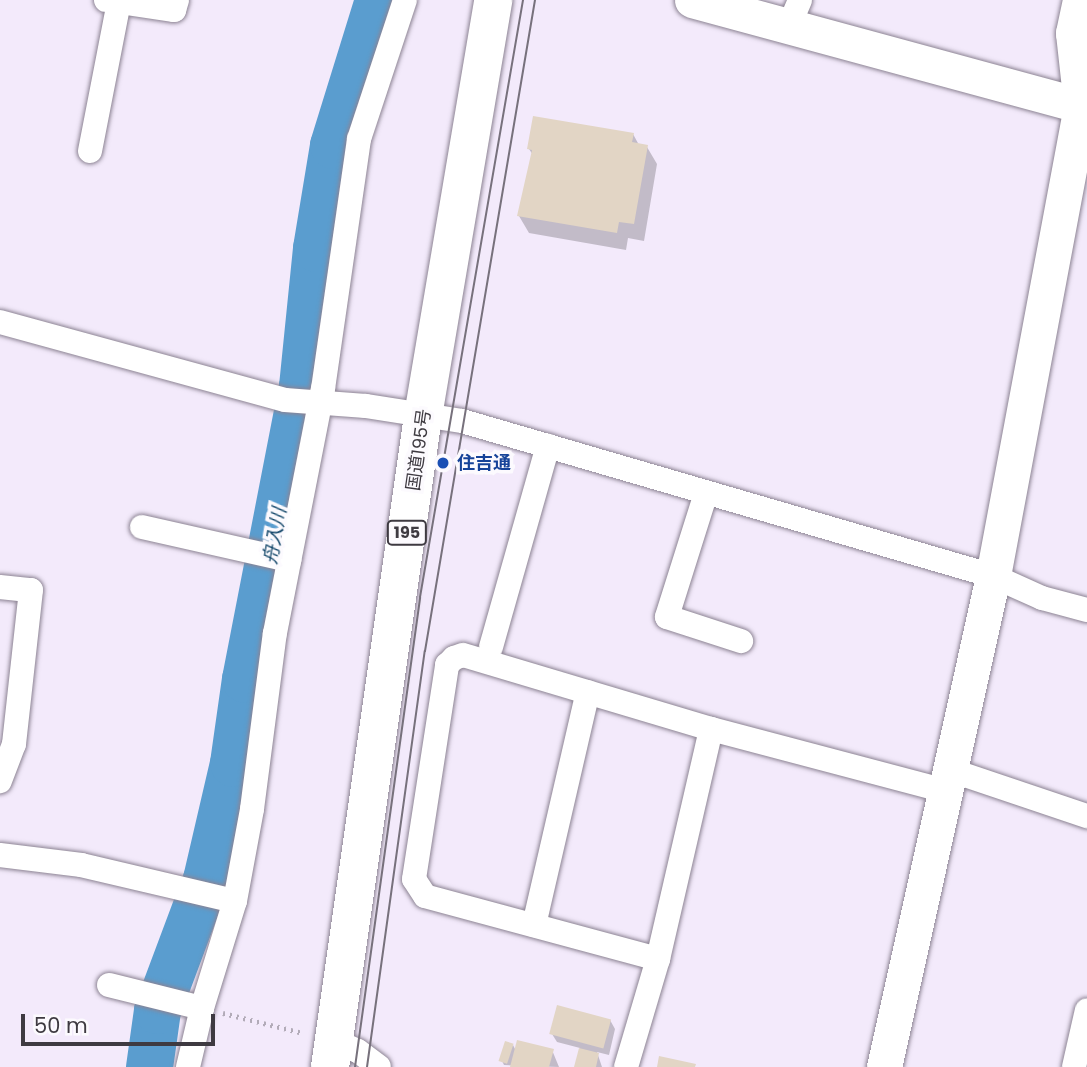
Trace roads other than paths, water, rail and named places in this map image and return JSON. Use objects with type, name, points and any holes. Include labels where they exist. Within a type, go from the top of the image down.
[{"type":"highway","name":"国道195号","points":[[332,1054],[423,416],[493,0]]},
{"type":"street","points":[[90,150],[113,1],[174,10],[177,0]]},
{"type":"street","points":[[188,1067],[192,1005],[229,900],[253,809],[275,633],[359,139],[405,0]]},
{"type":"street","points":[[692,0],[795,13],[1085,101]]},
{"type":"street","points":[[884,1067],[993,576],[1085,101],[1073,33],[1080,0]]},
{"type":"street","points":[[0,321],[285,400],[390,409],[462,421],[993,576],[1042,598],[1087,610]]},
{"type":"street","points":[[491,647],[548,446]]},
{"type":"street","points":[[706,493],[667,617],[741,641]]},
{"type":"street","points":[[142,527],[289,560]]},
{"type":"street","points":[[0,587],[31,590],[14,744],[0,781]]},
{"type":"street","points":[[658,959],[425,896],[414,879],[447,665],[463,655],[711,729],[948,781],[1087,816]]},
{"type":"street","points":[[534,925],[587,692]]},
{"type":"street","points":[[626,1067],[658,959],[711,729]]},
{"type":"street","points":[[0,855],[81,865],[229,900]]},
{"type":"street","points":[[109,985],[192,1005]]},
{"type":"street","points":[[1074,1067],[1087,1010]]},
{"type":"street","points":[[332,1054],[358,1051],[379,1067]]},
{"type":"waterway","name":"舟入川","points":[[149,1067],[157,1010],[206,879],[233,763],[245,679],[302,386],[316,248],[333,145],[378,0]]},
{"type":"tram line","points":[[355,1067],[420,597],[523,0]]},
{"type":"tram line","points":[[367,1067],[425,651],[535,0]]},
{"type":"place","name":"住吉通","points":[[443,463]]}]
